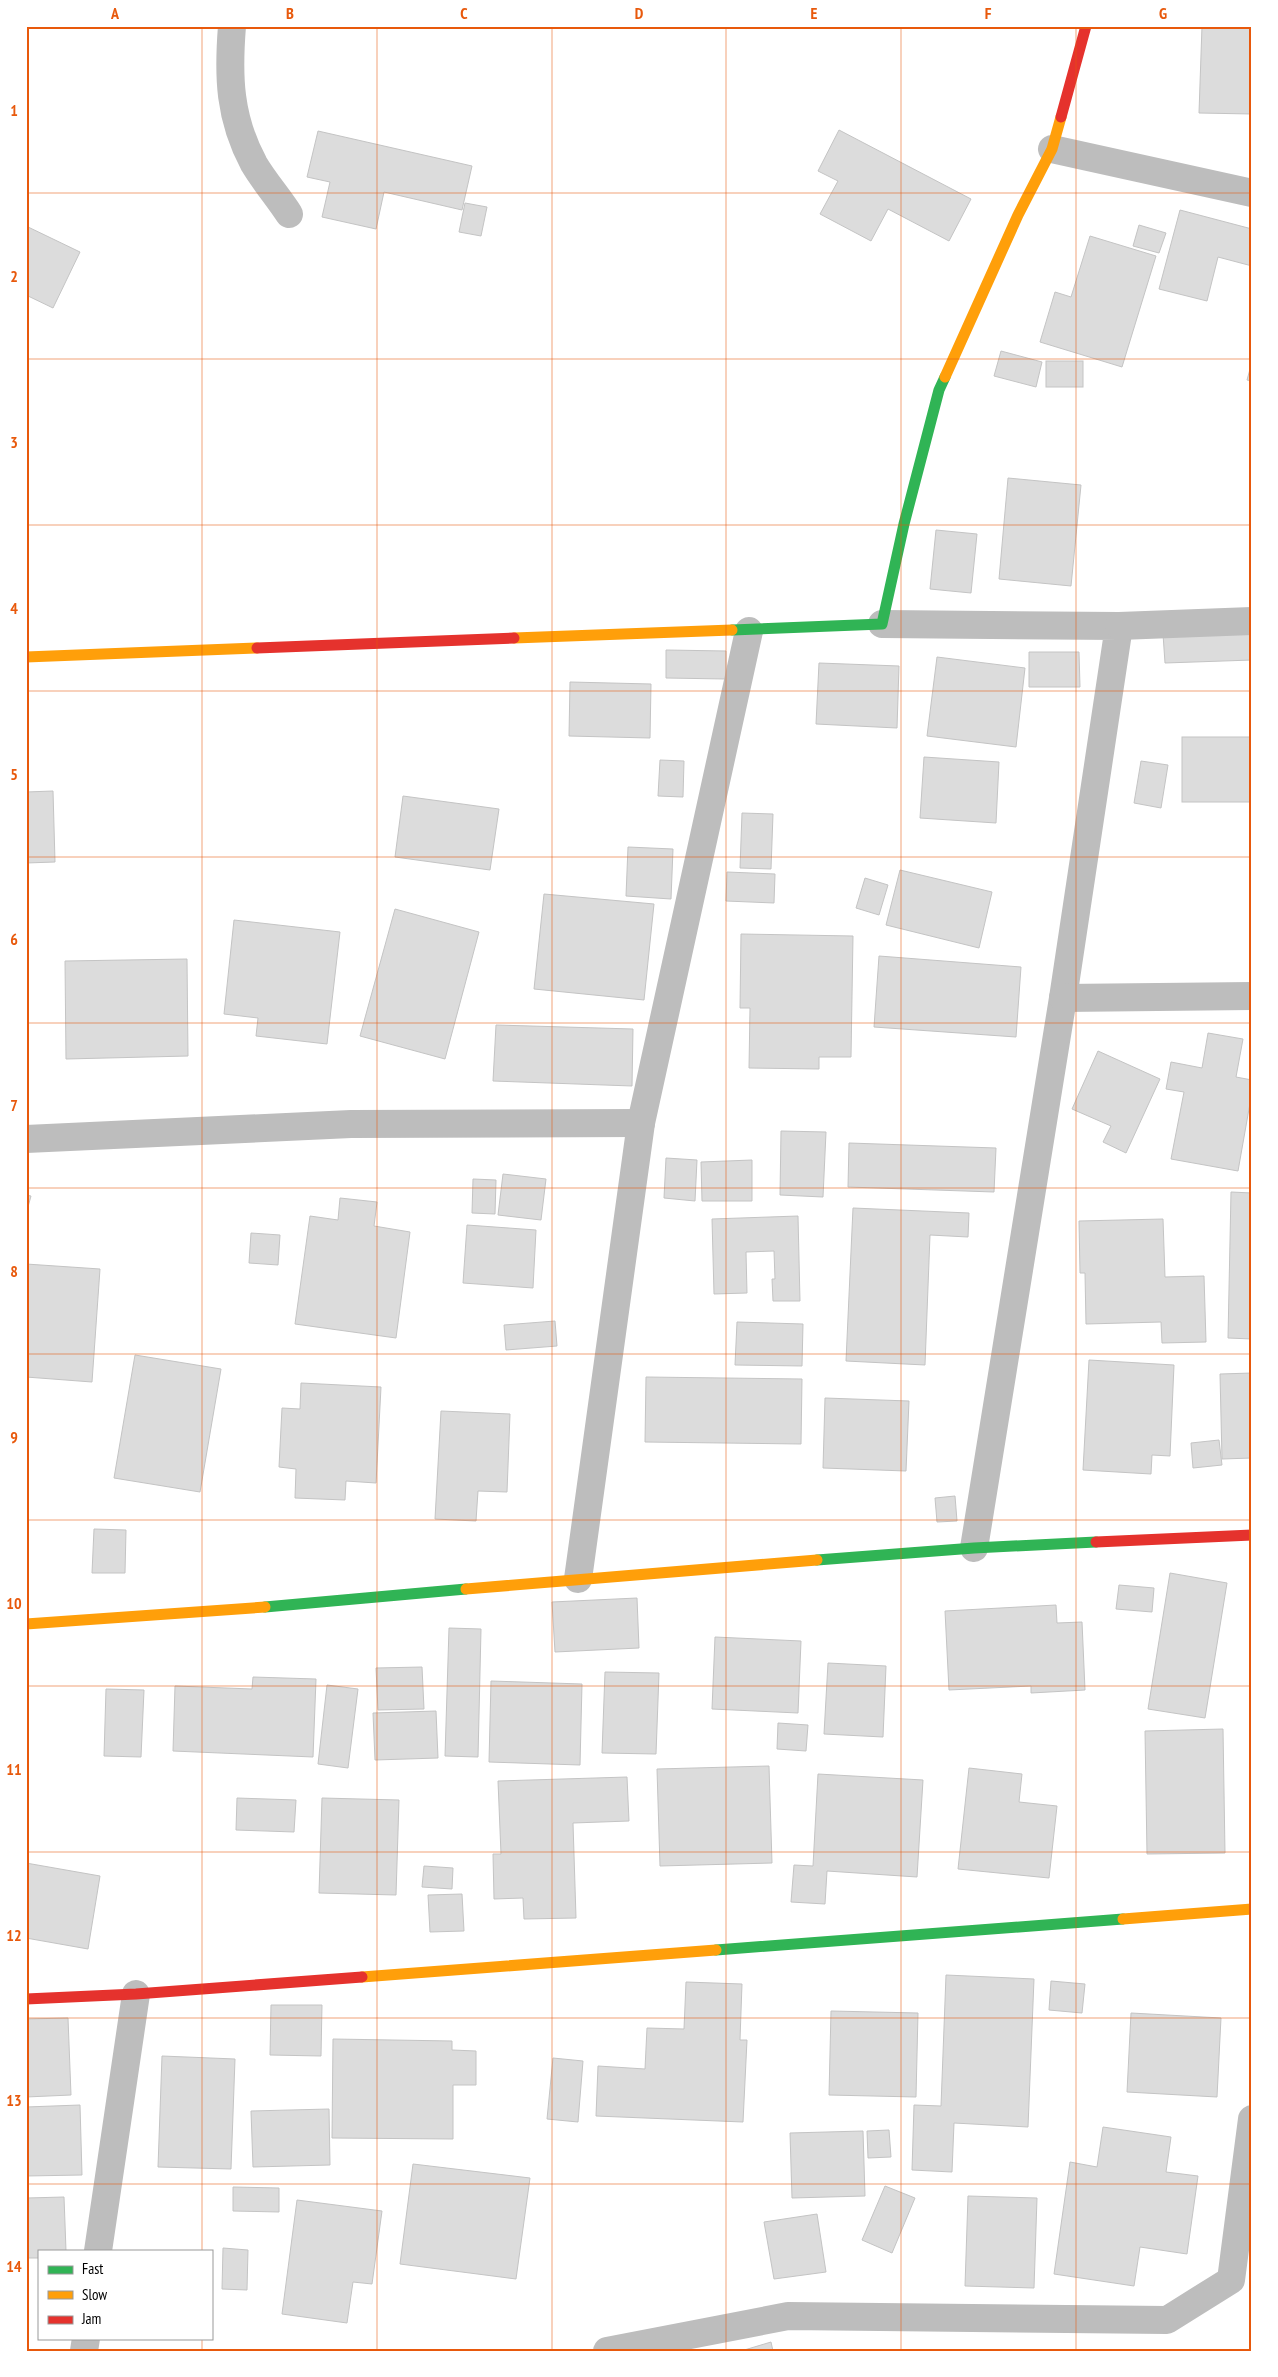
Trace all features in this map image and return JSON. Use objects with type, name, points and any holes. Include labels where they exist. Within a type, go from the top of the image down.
[{"type":"street","points":[[232,26],[228,70],[234,116],[254,163],[289,214]]},
{"type":"street","points":[[882,624],[904,524],[939,390],[1018,215],[1052,149],[1086,26]]},
{"type":"street","points":[[1052,149],[1252,193]]},
{"type":"street","points":[[26,657],[600,634],[749,631],[882,624],[1119,626],[1252,620]]},
{"type":"street","points":[[974,1548],[1063,998],[1119,626]]},
{"type":"street","points":[[578,1579],[641,1123],[749,631]]},
{"type":"street","points":[[1063,998],[1252,996]]},
{"type":"street","points":[[26,1139],[351,1124],[641,1123]]},
{"type":"street","points":[[26,1624],[186,1614],[578,1579],[974,1548],[1252,1535]]},
{"type":"street","points":[[26,1999],[136,1994],[1252,1909]]},
{"type":"street","points":[[98,2250],[136,1994]]},
{"type":"street","points":[[607,2351],[788,2316],[1167,2320],[1231,2280],[1252,2119]]},
{"type":"building","points":[[1202,26],[1252,26],[1252,114],[1199,113]]},
{"type":"building","points":[[839,130],[971,199],[949,241],[888,209],[871,241],[820,214],[838,181],[818,171]]},
{"type":"building","points":[[318,131],[472,166],[462,210],[384,192],[376,229],[322,217],[330,182],[307,177]]},
{"type":"building","points":[[465,203],[487,207],[481,236],[459,232]]},
{"type":"building","points":[[1180,210],[1252,229],[1252,266],[1218,257],[1207,301],[1159,289]]},
{"type":"building","points":[[1139,225],[1166,233],[1159,253],[1133,246]]},
{"type":"building","points":[[26,226],[80,252],[53,308],[26,295]]},
{"type":"building","points":[[1090,236],[1156,256],[1122,367],[1040,342],[1055,292],[1071,297]]},
{"type":"building","points":[[1001,351],[1042,362],[1036,387],[994,376]]},
{"type":"building","points":[[1046,361],[1083,361],[1083,387],[1046,387]]},
{"type":"building","points":[[1252,362],[1252,381],[1247,380]]},
{"type":"building","points":[[1008,478],[1081,485],[1071,586],[999,579]]},
{"type":"building","points":[[936,530],[977,534],[971,593],[930,589]]},
{"type":"building","points":[[1252,631],[1252,660],[1165,663],[1163,634]]},
{"type":"building","points":[[666,650],[726,651],[726,679],[666,678]]},
{"type":"building","points":[[1029,652],[1079,652],[1080,687],[1029,687]]},
{"type":"building","points":[[937,657],[1025,668],[1016,747],[927,736]]},
{"type":"building","points":[[819,663],[899,666],[897,728],[816,724]]},
{"type":"building","points":[[570,682],[651,684],[650,738],[569,736]]},
{"type":"building","points":[[1182,737],[1252,737],[1252,802],[1182,802]]},
{"type":"building","points":[[924,757],[999,762],[996,823],[920,818]]},
{"type":"building","points":[[660,760],[684,761],[683,797],[658,796]]},
{"type":"building","points":[[1141,761],[1168,765],[1161,808],[1134,803]]},
{"type":"building","points":[[53,791],[55,862],[26,863],[26,792]]},
{"type":"building","points":[[403,796],[499,809],[490,870],[395,857]]},
{"type":"building","points":[[742,813],[773,814],[771,869],[740,868]]},
{"type":"building","points":[[628,847],[673,849],[671,899],[626,896]]},
{"type":"building","points":[[900,870],[992,892],[979,948],[886,925]]},
{"type":"building","points":[[727,872],[775,874],[774,903],[726,901]]},
{"type":"building","points":[[865,878],[888,885],[879,915],[856,908]]},
{"type":"building","points":[[544,894],[654,904],[644,1000],[534,989]]},
{"type":"building","points":[[395,909],[479,932],[445,1059],[360,1036]]},
{"type":"building","points":[[234,920],[340,932],[327,1044],[256,1036],[258,1018],[224,1014]]},
{"type":"building","points":[[741,934],[853,936],[851,1057],[819,1057],[819,1069],[749,1068],[750,1008],[740,1008]]},
{"type":"building","points":[[879,956],[1021,967],[1016,1037],[874,1027]]},
{"type":"building","points":[[187,959],[188,1056],[66,1059],[65,961]]},
{"type":"building","points":[[496,1025],[633,1029],[632,1086],[493,1081]]},
{"type":"building","points":[[1208,1033],[1243,1039],[1236,1077],[1252,1080],[1252,1092],[1238,1171],[1171,1159],[1184,1092],[1166,1089],[1171,1062],[1202,1068]]},
{"type":"building","points":[[1098,1051],[1160,1079],[1126,1153],[1103,1142],[1111,1126],[1072,1109]]},
{"type":"building","points":[[781,1131],[826,1132],[823,1197],[780,1195]]},
{"type":"building","points":[[849,1143],[996,1148],[994,1192],[848,1187]]},
{"type":"building","points":[[666,1158],[697,1160],[695,1201],[664,1198]]},
{"type":"building","points":[[752,1160],[752,1201],[702,1201],[701,1162]]},
{"type":"building","points":[[503,1174],[546,1179],[541,1220],[498,1215]]},
{"type":"building","points":[[473,1179],[496,1180],[495,1214],[472,1213]]},
{"type":"building","points":[[1231,1192],[1252,1193],[1252,1339],[1228,1338]]},
{"type":"building","points":[[26,1195],[31,1196],[26,1214]]},
{"type":"building","points":[[340,1198],[377,1202],[374,1226],[410,1232],[396,1338],[295,1324],[310,1216],[338,1220]]},
{"type":"building","points":[[853,1208],[969,1213],[968,1237],[930,1235],[925,1365],[846,1361]]},
{"type":"building","points":[[798,1216],[800,1301],[773,1301],[772,1279],[775,1279],[774,1251],[746,1252],[747,1293],[714,1294],[712,1219]]},
{"type":"building","points":[[1163,1219],[1165,1277],[1204,1276],[1206,1342],[1162,1343],[1161,1322],[1086,1324],[1085,1273],[1080,1273],[1079,1221]]},
{"type":"building","points":[[467,1225],[536,1230],[533,1288],[463,1283]]},
{"type":"building","points":[[251,1233],[280,1235],[278,1265],[249,1263]]},
{"type":"building","points":[[26,1264],[100,1269],[92,1382],[26,1377]]},
{"type":"building","points":[[555,1321],[557,1346],[506,1350],[504,1325]]},
{"type":"building","points":[[737,1322],[803,1324],[802,1366],[735,1365]]},
{"type":"building","points":[[135,1355],[221,1369],[200,1492],[114,1478]]},
{"type":"building","points":[[1089,1360],[1174,1365],[1170,1456],[1152,1455],[1151,1474],[1083,1470]]},
{"type":"building","points":[[1252,1373],[1252,1458],[1222,1459],[1220,1374]]},
{"type":"building","points":[[646,1377],[802,1379],[801,1444],[645,1442]]},
{"type":"building","points":[[301,1383],[381,1387],[376,1483],[346,1481],[345,1500],[295,1498],[296,1469],[279,1467],[282,1408],[300,1409]]},
{"type":"building","points":[[825,1398],[909,1401],[906,1471],[823,1468]]},
{"type":"building","points":[[441,1411],[510,1414],[507,1492],[478,1491],[476,1521],[435,1519]]},
{"type":"building","points":[[1219,1440],[1222,1465],[1193,1468],[1191,1443]]},
{"type":"building","points":[[955,1496],[957,1521],[937,1522],[935,1498]]},
{"type":"building","points":[[94,1529],[126,1530],[125,1573],[92,1573]]},
{"type":"building","points":[[1170,1573],[1227,1583],[1205,1718],[1148,1709]]},
{"type":"building","points":[[1119,1585],[1154,1588],[1152,1612],[1116,1609]]},
{"type":"building","points":[[637,1598],[639,1648],[555,1652],[552,1602]]},
{"type":"building","points":[[1056,1605],[1057,1623],[1082,1622],[1085,1690],[1031,1693],[1031,1686],[949,1690],[945,1611]]},
{"type":"building","points":[[449,1628],[481,1629],[478,1757],[445,1756]]},
{"type":"building","points":[[715,1637],[801,1641],[798,1713],[712,1709]]},
{"type":"building","points":[[828,1663],[886,1666],[883,1737],[824,1734]]},
{"type":"building","points":[[422,1667],[424,1709],[378,1710],[376,1668]]},
{"type":"building","points":[[605,1672],[659,1673],[656,1754],[602,1753]]},
{"type":"building","points":[[253,1677],[316,1679],[313,1757],[173,1751],[175,1686],[252,1689]]},
{"type":"building","points":[[491,1681],[582,1684],[580,1765],[489,1762]]},
{"type":"building","points":[[327,1685],[358,1689],[348,1768],[318,1764]]},
{"type":"building","points":[[106,1689],[144,1690],[141,1757],[104,1756]]},
{"type":"building","points":[[436,1711],[438,1758],[375,1760],[373,1713]]},
{"type":"building","points":[[778,1723],[808,1725],[806,1751],[777,1749]]},
{"type":"building","points":[[1223,1729],[1225,1853],[1147,1854],[1145,1731]]},
{"type":"building","points":[[769,1766],[772,1863],[660,1866],[657,1769]]},
{"type":"building","points":[[969,1768],[1022,1774],[1019,1802],[1057,1806],[1049,1878],[958,1869]]},
{"type":"building","points":[[818,1774],[923,1780],[917,1877],[827,1871],[825,1904],[791,1902],[794,1865],[813,1866]]},
{"type":"building","points":[[627,1777],[629,1821],[573,1823],[576,1918],[524,1919],[523,1898],[494,1899],[493,1854],[501,1854],[498,1781]]},
{"type":"building","points":[[237,1798],[296,1800],[294,1832],[236,1830]]},
{"type":"building","points":[[322,1798],[399,1800],[396,1895],[319,1893]]},
{"type":"building","points":[[26,1863],[100,1876],[88,1949],[26,1938]]},
{"type":"building","points":[[424,1866],[453,1868],[452,1889],[422,1887]]},
{"type":"building","points":[[462,1894],[464,1931],[430,1932],[428,1895]]},
{"type":"building","points":[[946,1975],[1034,1979],[1028,2127],[954,2123],[952,2172],[912,2170],[914,2105],[941,2106]]},
{"type":"building","points":[[1051,1981],[1085,1984],[1082,2013],[1049,2010]]},
{"type":"building","points":[[686,1982],[742,1984],[740,2040],[747,2040],[743,2122],[596,2116],[598,2066],[645,2069],[647,2028],[684,2029]]},
{"type":"building","points":[[271,2005],[322,2005],[321,2056],[270,2055]]},
{"type":"building","points":[[831,2011],[918,2013],[916,2097],[829,2095]]},
{"type":"building","points":[[1131,2013],[1221,2018],[1217,2097],[1127,2092]]},
{"type":"building","points":[[68,2018],[71,2095],[26,2097],[26,2019]]},
{"type":"building","points":[[333,2039],[452,2041],[452,2050],[476,2051],[476,2085],[453,2085],[453,2139],[332,2138]]},
{"type":"building","points":[[162,2056],[235,2059],[231,2169],[158,2167]]},
{"type":"building","points":[[553,2058],[583,2061],[578,2122],[547,2119]]},
{"type":"building","points":[[80,2105],[82,2175],[26,2176],[26,2107]]},
{"type":"building","points":[[329,2109],[330,2165],[253,2167],[251,2111]]},
{"type":"building","points":[[1103,2127],[1171,2137],[1166,2172],[1198,2176],[1187,2254],[1140,2247],[1134,2286],[1054,2274],[1070,2162],[1097,2167]]},
{"type":"building","points":[[889,2130],[891,2157],[868,2158],[867,2131]]},
{"type":"building","points":[[863,2131],[865,2196],[792,2198],[790,2133]]},
{"type":"building","points":[[413,2164],[530,2178],[516,2279],[400,2264]]},
{"type":"building","points":[[885,2186],[915,2198],[892,2253],[862,2240]]},
{"type":"building","points":[[233,2187],[279,2188],[279,2212],[233,2211]]},
{"type":"building","points":[[968,2196],[1037,2198],[1034,2288],[965,2286]]},
{"type":"building","points":[[64,2197],[66,2250],[38,2250],[38,2258],[26,2258],[27,2198]]},
{"type":"building","points":[[297,2200],[382,2211],[372,2284],[353,2282],[347,2323],[282,2314]]},
{"type":"building","points":[[817,2214],[826,2272],[774,2279],[764,2222]]},
{"type":"building","points":[[223,2248],[248,2250],[247,2290],[222,2289]]},
{"type":"building","points":[[771,2342],[773,2351],[741,2351]]},
{"type":"traffic: fast","points":[[732,630],[882,624],[904,524],[939,390],[945,377]]},
{"type":"traffic: fast","points":[[817,1560],[974,1548],[1096,1542]]},
{"type":"traffic: fast","points":[[265,1607],[466,1589]]},
{"type":"traffic: fast","points":[[716,1950],[1123,1919]]},
{"type":"traffic: slow","points":[[945,377],[1018,215],[1052,149],[1061,117]]},
{"type":"traffic: slow","points":[[514,638],[732,630]]},
{"type":"traffic: slow","points":[[26,657],[257,648]]},
{"type":"traffic: slow","points":[[466,1589],[817,1560]]},
{"type":"traffic: slow","points":[[26,1624],[265,1607]]},
{"type":"traffic: slow","points":[[1123,1919],[1252,1909]]},
{"type":"traffic: slow","points":[[362,1977],[716,1950]]},
{"type":"traffic: jam","points":[[1061,117],[1086,26]]},
{"type":"traffic: jam","points":[[257,648],[514,638]]},
{"type":"traffic: jam","points":[[1096,1542],[1252,1535]]},
{"type":"traffic: jam","points":[[26,1999],[136,1994],[362,1977]]}]
